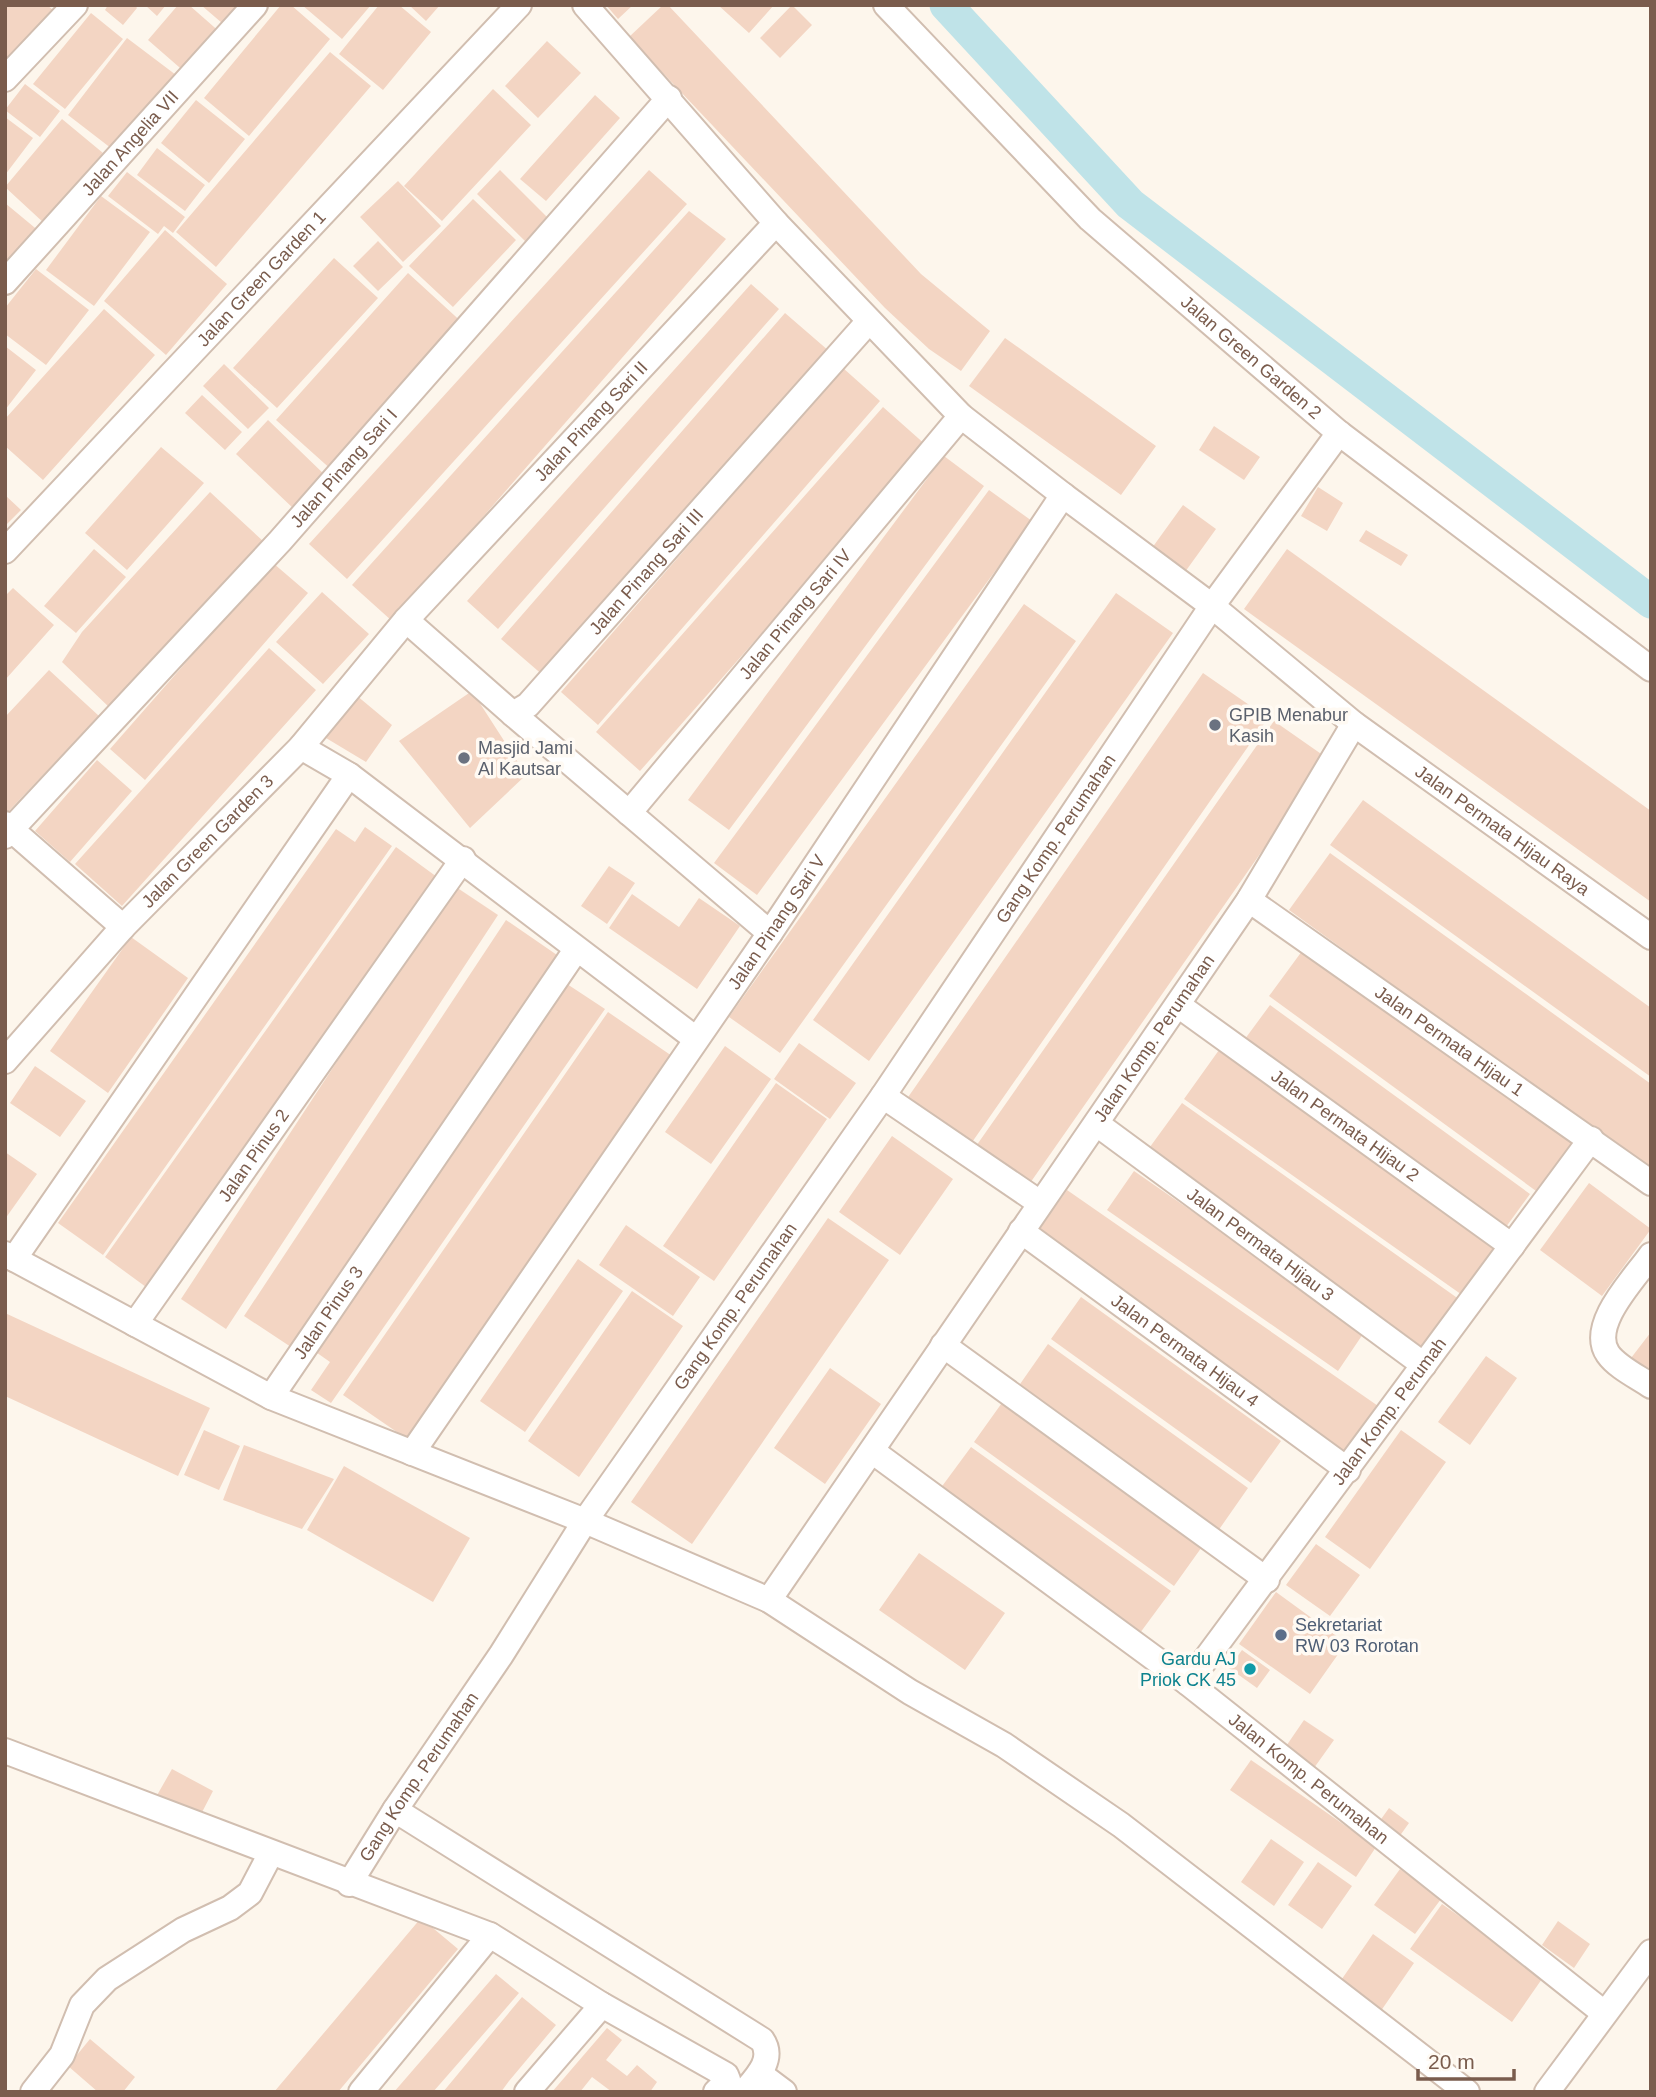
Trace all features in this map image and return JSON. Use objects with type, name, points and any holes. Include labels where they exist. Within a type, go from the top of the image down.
[{"type":"street","points":[[5,79],[75,5]]},
{"type":"street","name":"Jalan Angelia VII","points":[[5,282],[255,5]]},
{"type":"street","name":"Jalan Green Garden 1","points":[[5,551],[519,5]]},
{"type":"street","points":[[585,5],[776,223],[961,416],[1212,606],[1354,724]]},
{"type":"street","name":"Jalan Green Garden 2","points":[[886,5],[1090,219],[1339,433],[1651,669]]},
{"type":"street","name":"Jalan Pinang Sari I","points":[[7,830],[280,541],[669,98]]},
{"type":"street","name":"Jalan Pinang Sari II","points":[[407,620],[776,223]]},
{"type":"street","name":"Jalan Pinang Sari III","points":[[513,714],[528,705],[869,321]]},
{"type":"street","name":"Jalan Pinang Sari IV","points":[[629,814],[961,416]]},
{"type":"street","name":"Gang Komp. Perumahan","points":[[349,1884],[395,1810],[501,1655],[585,1521],[883,1096],[1212,606],[1339,433]]},
{"type":"street","name":"Jalan Pinang Sari V","points":[[412,1453],[770,933],[1063,495]]},
{"type":"street","points":[[407,620],[770,933]]},
{"type":"street","name":"Jalan Green Garden 3","points":[[5,1061],[124,928],[301,747],[407,620]]},
{"type":"street","name":"Jalan Komp. Perumahan","points":[[769,1600],[1249,900],[1354,724]]},
{"type":"street","name":"Jalan Permata Hijau Raya","points":[[1354,724],[1651,937]]},
{"type":"street","points":[[301,747],[349,775],[463,859],[576,950],[696,1039]]},
{"type":"street","points":[[349,775],[9,1256],[271,1397],[585,1521],[769,1600],[911,1692],[1004,1745],[1121,1825],[1467,2092]]},
{"type":"street","points":[[7,830],[124,928]]},
{"type":"street","name":"Jalan Pinus 2","points":[[135,1324],[463,859]]},
{"type":"street","name":"Jalan Permata Hijau 1","points":[[1249,900],[1651,1183]]},
{"type":"street","name":"Jalan Pinus 3","points":[[271,1397],[576,950]]},
{"type":"street","name":"Jalan Permata Hijau 2","points":[[1178,1005],[1513,1246]]},
{"type":"street","points":[[883,1096],[1040,1203]]},
{"type":"street","name":"Jalan Permata Hijau 3","points":[[1097,1124],[1424,1365]]},
{"type":"street","name":"Jalan Komp. Perumah","points":[[1188,1683],[1591,1139]]},
{"type":"street","name":"Jalan Permata Hijau 4","points":[[1021,1231],[1348,1470]]},
{"type":"street","points":[[1651,1255],[1612,1309],[1602,1332],[1609,1356],[1651,1387]]},
{"type":"street","points":[[943,1345],[1266,1580]]},
{"type":"street","name":"Jalan Komp. Perumahan","points":[[872,1451],[1188,1683],[1604,2013]]},
{"type":"street","points":[[5,1751],[349,1884],[490,1935],[602,2005],[726,2075],[728,2080],[716,2092]]},
{"type":"street","points":[[395,1810],[762,2040],[767,2053],[752,2083],[784,2092]]},
{"type":"street","points":[[33,2092],[62,2055],[82,2005],[107,1979],[183,1930],[230,1908],[250,1893],[271,1853]]},
{"type":"street","points":[[361,2092],[490,1935]]},
{"type":"street","points":[[1548,2092],[1651,1952]]},
{"type":"street","points":[[527,2092],[602,2005]]},
{"type":"building","points":[[5,5],[47,5],[53,10],[5,66]]},
{"type":"building","points":[[108,5],[135,5],[137,8],[123,25],[105,10]]},
{"type":"building","points":[[145,5],[166,5],[157,16]]},
{"type":"building","points":[[178,5],[189,5],[222,34],[187,74],[148,40]]},
{"type":"building","points":[[201,5],[250,5],[229,29]]},
{"type":"building","points":[[281,5],[291,5],[330,39],[249,136],[204,98]]},
{"type":"building","points":[[302,5],[371,5],[342,39]]},
{"type":"building","points":[[379,5],[399,5],[431,32],[383,90],[339,54]]},
{"type":"building","points":[[409,5],[440,5],[426,21]]},
{"type":"building","points":[[606,5],[633,5],[618,19]]},
{"type":"building","points":[[663,5],[668,5],[921,274],[990,331],[961,371],[929,349],[885,308],[629,37]]},
{"type":"building","points":[[718,5],[774,5],[749,33]]},
{"type":"building","points":[[792,5],[812,25],[780,58],[760,38]]},
{"type":"building","points":[[91,13],[123,39],[65,109],[33,84]]},
{"type":"building","points":[[127,38],[176,75],[116,152],[68,115]]},
{"type":"building","points":[[547,41],[581,73],[538,118],[505,86]]},
{"type":"building","points":[[330,52],[371,86],[216,267],[176,232]]},
{"type":"building","points":[[25,84],[60,111],[40,137],[5,110]]},
{"type":"building","points":[[493,89],[531,125],[442,221],[404,186]]},
{"type":"building","points":[[595,95],[620,118],[546,201],[520,179]]},
{"type":"building","points":[[196,100],[245,139],[209,183],[161,143]]},
{"type":"building","points":[[5,117],[33,138],[5,175]]},
{"type":"building","points":[[62,119],[103,153],[45,224],[5,187]]},
{"type":"building","points":[[157,148],[205,185],[185,211],[137,175]]},
{"type":"building","points":[[500,170],[549,219],[526,242],[477,194]]},
{"type":"building","points":[[649,170],[687,204],[347,579],[309,544]]},
{"type":"building","points":[[127,172],[185,217],[173,233],[164,226],[158,234],[108,196]]},
{"type":"building","points":[[398,181],[441,226],[403,262],[360,217]]},
{"type":"building","points":[[101,196],[150,232],[94,306],[46,270]]},
{"type":"building","points":[[473,199],[516,240],[453,307],[409,266]]},
{"type":"building","points":[[5,203],[40,232],[5,273]]},
{"type":"building","points":[[689,211],[726,239],[392,621],[352,585]]},
{"type":"building","points":[[165,230],[227,284],[166,355],[104,301]]},
{"type":"building","points":[[378,241],[403,267],[378,291],[353,266]]},
{"type":"building","points":[[334,258],[378,298],[277,408],[233,368]]},
{"type":"building","points":[[36,269],[89,310],[46,365],[5,334],[5,308]]},
{"type":"building","points":[[408,273],[466,326],[334,472],[276,420]]},
{"type":"building","points":[[751,284],[779,309],[498,629],[467,601]]},
{"type":"building","points":[[104,309],[155,355],[43,480],[5,446],[5,419]]},
{"type":"building","points":[[785,313],[829,351],[545,677],[501,639]]},
{"type":"building","points":[[1005,338],[1156,446],[1121,495],[969,386]]},
{"type":"building","points":[[5,346],[36,370],[5,410]]},
{"type":"building","points":[[224,364],[269,408],[248,429],[203,386]]},
{"type":"building","points":[[843,368],[880,401],[598,725],[561,692]]},
{"type":"building","points":[[202,395],[242,432],[225,450],[185,413]]},
{"type":"building","points":[[883,407],[927,446],[640,771],[596,732]]},
{"type":"building","points":[[268,420],[327,477],[295,510],[236,454]]},
{"type":"building","points":[[1214,426],[1260,457],[1244,480],[1199,450]]},
{"type":"building","points":[[161,447],[204,483],[127,570],[85,533]]},
{"type":"building","points":[[944,456],[984,486],[729,830],[688,800]]},
{"type":"building","points":[[1318,487],[1343,503],[1327,531],[1301,516]]},
{"type":"building","points":[[989,490],[1032,521],[757,895],[714,863]]},
{"type":"building","points":[[210,492],[264,542],[111,709],[62,662],[82,632]]},
{"type":"building","points":[[5,495],[21,510],[5,526]]},
{"type":"building","points":[[1183,505],[1216,529],[1185,572],[1152,548]]},
{"type":"building","points":[[1366,530],[1408,555],[1401,566],[1359,541]]},
{"type":"building","points":[[94,549],[126,577],[76,633],[44,606]]},
{"type":"building","points":[[1287,549],[1651,811],[1651,902],[1244,609]]},
{"type":"building","points":[[273,563],[308,593],[145,780],[110,749]]},
{"type":"building","points":[[13,588],[54,625],[5,680],[5,596]]},
{"type":"building","points":[[322,592],[369,634],[323,684],[276,642]]},
{"type":"building","points":[[1116,593],[1173,633],[869,1061],[813,1020]]},
{"type":"building","points":[[1024,604],[1076,641],[780,1053],[729,1017]]},
{"type":"building","points":[[269,648],[316,690],[122,906],[75,864]]},
{"type":"building","points":[[49,670],[99,716],[5,815],[5,717]]},
{"type":"building","points":[[1203,673],[1268,718],[968,1148],[904,1103]]},
{"type":"building","name":"Masjid Jami Al Kautsar","points":[[472,691],[526,775],[470,828],[399,741]]},
{"type":"building","points":[[356,695],[392,725],[366,762],[326,738]]},
{"type":"building","points":[[1274,721],[1327,758],[1028,1186],[974,1149]]},
{"type":"building","points":[[97,760],[132,791],[70,862],[35,831]]},
{"type":"building","points":[[1363,800],[1651,1008],[1651,1077],[1330,845]]},
{"type":"building","points":[[365,827],[392,846],[103,1255],[58,1223],[336,829],[355,842]]},
{"type":"building","points":[[396,847],[437,877],[146,1287],[105,1257]]},
{"type":"building","points":[[1330,853],[1651,1084],[1651,1172],[1289,910]]},
{"type":"building","points":[[609,866],[635,883],[607,924],[581,906]]},
{"type":"building","points":[[453,885],[498,915],[226,1329],[181,1299]]},
{"type":"building","points":[[632,894],[679,927],[699,898],[740,926],[697,989],[609,928]]},
{"type":"building","points":[[506,920],[557,955],[294,1349],[244,1316]]},
{"type":"building","points":[[131,937],[188,978],[108,1093],[50,1051]]},
{"type":"building","points":[[1305,947],[1579,1146],[1543,1196],[1269,996]]},
{"type":"building","points":[[564,982],[605,1009],[331,1403],[311,1390],[330,1362],[313,1350]]},
{"type":"building","points":[[1270,1005],[1530,1194],[1503,1231],[1242,1043]]},
{"type":"building","points":[[608,1012],[672,1056],[407,1439],[343,1395]]},
{"type":"building","points":[[799,1043],[856,1083],[830,1119],[774,1079]]},
{"type":"building","points":[[725,1046],[771,1079],[711,1164],[665,1132]]},
{"type":"building","points":[[1219,1050],[1499,1249],[1465,1297],[1184,1099]]},
{"type":"building","points":[[35,1066],[86,1101],[60,1137],[10,1103]]},
{"type":"building","points":[[776,1083],[827,1119],[714,1281],[663,1246]]},
{"type":"building","points":[[1182,1103],[1463,1302],[1428,1351],[1147,1151]]},
{"type":"building","points":[[892,1136],[953,1179],[900,1255],[839,1212]]},
{"type":"building","points":[[5,1152],[37,1174],[5,1219]]},
{"type":"building","points":[[1134,1171],[1365,1331],[1338,1371],[1107,1210]]},
{"type":"building","points":[[1589,1183],[1651,1229],[1602,1296],[1540,1250]]},
{"type":"building","points":[[1067,1190],[1381,1408],[1348,1456],[1034,1237]]},
{"type":"building","points":[[828,1218],[889,1260],[692,1544],[631,1502]]},
{"type":"building","points":[[626,1225],[700,1277],[673,1316],[599,1265]]},
{"type":"building","points":[[578,1259],[623,1291],[525,1432],[480,1401]]},
{"type":"building","points":[[632,1291],[683,1326],[579,1477],[528,1441]]},
{"type":"building","points":[[1081,1297],[1281,1441],[1251,1483],[1051,1339]]},
{"type":"building","points":[[5,1313],[210,1408],[178,1476],[5,1396]]},
{"type":"building","points":[[1651,1332],[1651,1373],[1631,1358]]},
{"type":"building","points":[[1048,1344],[1248,1488],[1218,1531],[1018,1387]]},
{"type":"building","points":[[1486,1356],[1517,1378],[1470,1445],[1438,1422]]},
{"type":"building","points":[[830,1368],[881,1404],[825,1484],[774,1448]]},
{"type":"building","points":[[1004,1400],[1204,1544],[1174,1586],[974,1442]]},
{"type":"building","points":[[204,1430],[240,1446],[219,1490],[184,1475]]},
{"type":"building","points":[[1401,1430],[1446,1462],[1370,1569],[1325,1537]]},
{"type":"building","points":[[244,1445],[334,1479],[302,1529],[223,1500]]},
{"type":"building","points":[[971,1447],[1171,1591],[1140,1633],[940,1489]]},
{"type":"building","points":[[344,1466],[470,1538],[433,1602],[307,1530]]},
{"type":"building","points":[[1316,1544],[1360,1575],[1330,1616],[1286,1585]]},
{"type":"building","points":[[919,1553],[1005,1613],[965,1670],[879,1610]]},
{"type":"building","name":"Sekretariat RW 03 Rorotan","points":[[1276,1592],[1346,1643],[1310,1694],[1239,1644]]},
{"type":"building","name":"Gardu AJ Priok CK 45","points":[[1242,1650],[1270,1670],[1257,1688],[1229,1668]]},
{"type":"building","points":[[1304,1720],[1334,1740],[1309,1775],[1280,1755]]},
{"type":"building","points":[[1251,1760],[1376,1847],[1356,1877],[1230,1790]]},
{"type":"building","points":[[172,1769],[213,1791],[198,1820],[156,1797]]},
{"type":"building","points":[[1389,1808],[1409,1823],[1399,1837],[1379,1822]]},
{"type":"building","points":[[1271,1839],[1304,1862],[1274,1906],[1241,1882]]},
{"type":"building","points":[[1318,1862],[1352,1886],[1322,1929],[1288,1905]]},
{"type":"building","points":[[1400,1869],[1441,1899],[1415,1934],[1374,1905]]},
{"type":"building","points":[[1442,1904],[1544,1976],[1512,2022],[1410,1949]]},
{"type":"building","points":[[421,1918],[458,1949],[338,2092],[274,2092]]},
{"type":"building","points":[[1558,1921],[1590,1944],[1574,1968],[1542,1945]]},
{"type":"building","points":[[1373,1934],[1414,1963],[1376,2018],[1335,1989]]},
{"type":"building","points":[[496,1974],[519,1993],[433,2092],[394,2092]]},
{"type":"building","points":[[522,1997],[556,2025],[501,2092],[443,2092]]},
{"type":"building","points":[[607,2028],[622,2040],[606,2060],[627,2076],[637,2065],[657,2082],[650,2092],[612,2092],[592,2077],[580,2092],[552,2092]]},
{"type":"building","points":[[90,2039],[135,2077],[123,2092],[98,2092],[68,2066]]},
{"type":"waterway","points":[[946,5],[1130,204],[1651,602]]},
{"type":"place","name":"GPIB Menabur Kasih","points":[[1215,725]]},
{"type":"place","name":"Masjid Jami Al Kautsar","points":[[464,758]]},
{"type":"place","name":"Sekretariat RW 03 Rorotan","points":[[1281,1635]]},
{"type":"place","name":"Gardu AJ Priok CK 45","points":[[1250,1669]]}]
